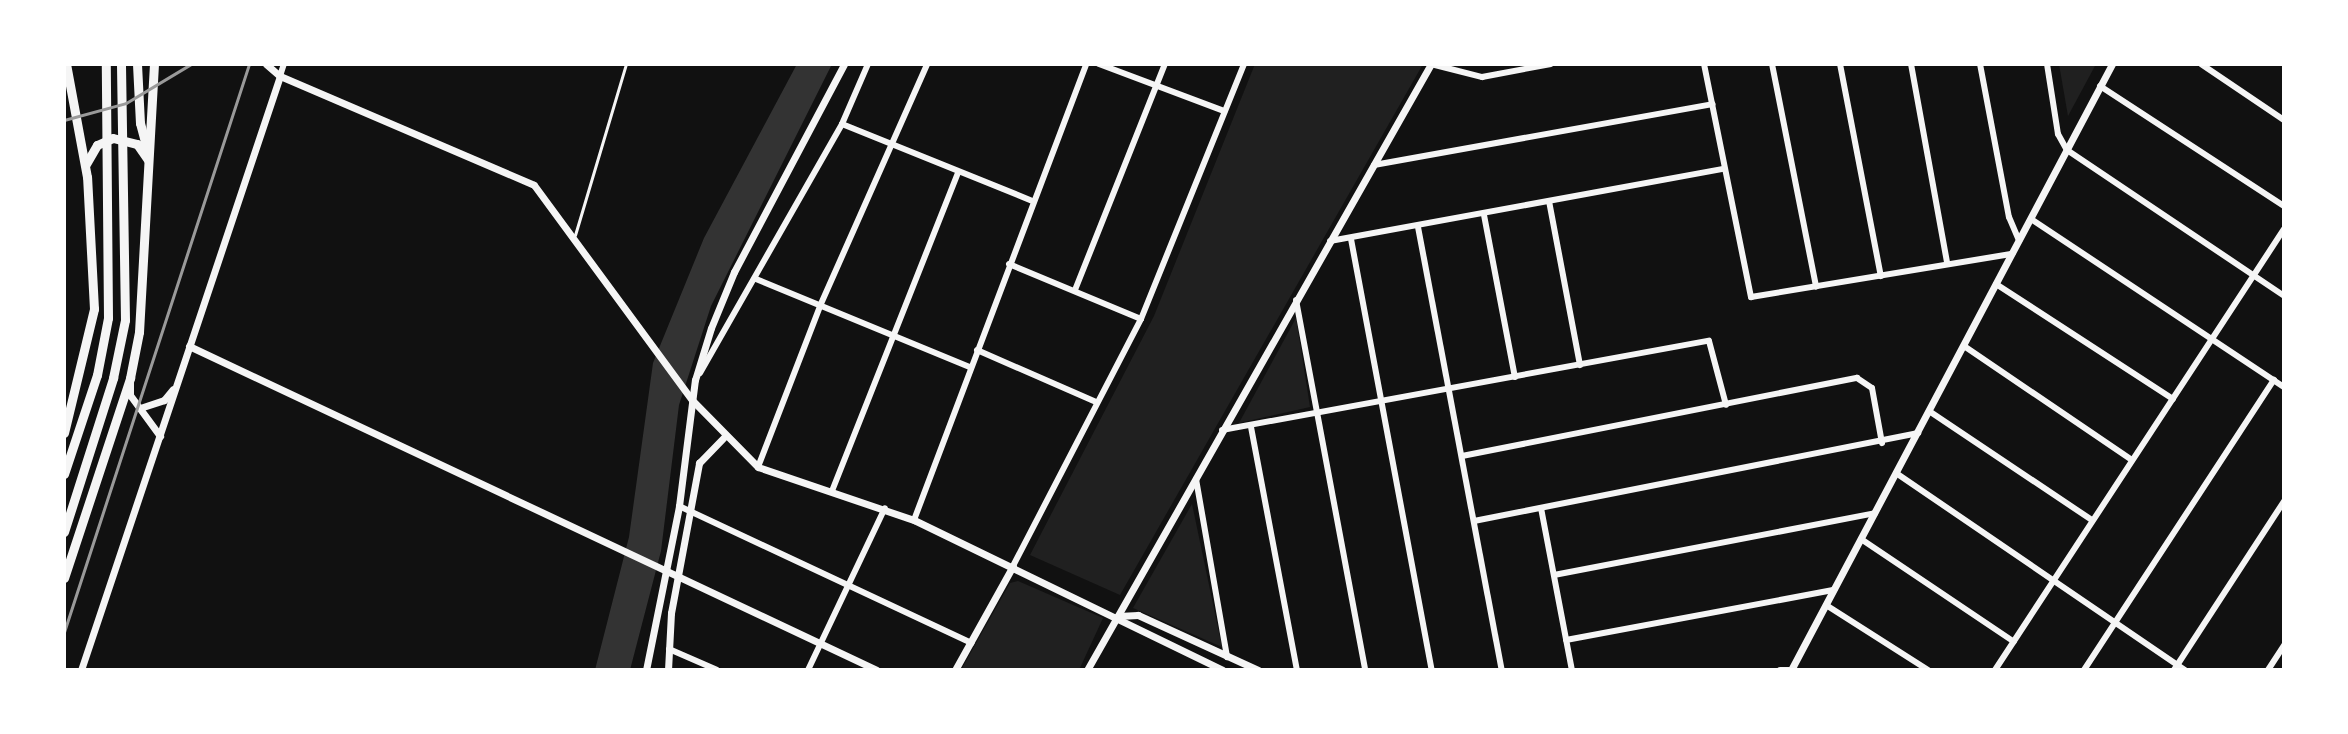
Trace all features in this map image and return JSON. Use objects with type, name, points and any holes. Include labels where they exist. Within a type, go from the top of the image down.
[{"type":"main road","points":[[64,433],[94,309],[87,177],[66,64]]},
{"type":"main road","points":[[64,474],[97,375],[108,318],[106,64]]},
{"type":"main road","points":[[64,532],[116,366],[127,297],[121,64]]},
{"type":"main road","points":[[137,64],[140,123],[150,160]]},
{"type":"main road","points":[[64,578],[130,378],[141,310],[154,64]]},
{"type":"main road","points":[[87,177],[91,152],[113,138],[137,144],[150,160]]},
{"type":"street","points":[[81,670],[284,64]]},
{"type":"street","points":[[646,670],[663,570],[679,506],[695,380],[734,272],[844,64]]},
{"type":"street","points":[[695,380],[756,279],[842,124],[868,64]]},
{"type":"street","points":[[758,467],[820,306],[927,64]]},
{"type":"street","points":[[914,520],[1086,64]]},
{"type":"street","points":[[1099,64],[1224,111]]},
{"type":"street","points":[[1075,290],[1165,64]]},
{"type":"street","points":[[955,670],[1013,566],[1141,319],[1244,64]]},
{"type":"street","points":[[1087,670],[1431,64],[1482,77],[1551,64]]},
{"type":"street","points":[[1704,64],[1751,297],[2012,254]]},
{"type":"street","points":[[1772,64],[1816,287]]},
{"type":"street","points":[[1840,64],[1881,276]]},
{"type":"street","points":[[1911,64],[1947,263]]},
{"type":"street","points":[[1980,64],[2009,217],[2019,241]]},
{"type":"street","points":[[2047,64],[2058,134],[2067,150],[2284,296]]},
{"type":"street","points":[[1780,670],[1792,669],[2112,64]]},
{"type":"street","points":[[2201,64],[2284,120]]},
{"type":"street","points":[[269,66],[280,76],[524,178],[541,193],[692,400],[723,438],[758,467],[914,520],[1118,616],[1132,629],[1223,670]]},
{"type":"street","points":[[2100,86],[2284,206]]},
{"type":"street","points":[[1374,165],[1713,104]]},
{"type":"street","points":[[842,124],[1033,201]]},
{"type":"street","points":[[1330,241],[1724,169]]},
{"type":"street","points":[[832,491],[958,173]]},
{"type":"street","points":[[1549,201],[1580,365]]},
{"type":"street","points":[[1484,215],[1515,377]]},
{"type":"street","points":[[2031,219],[2284,387]]},
{"type":"street","points":[[1418,227],[1502,670]]},
{"type":"street","points":[[1995,670],[2284,229]]},
{"type":"street","points":[[1351,239],[1432,670]]},
{"type":"street","points":[[1009,264],[1141,319]]},
{"type":"street","points":[[756,279],[970,367]]},
{"type":"street","points":[[1996,284],[2173,399]]},
{"type":"street","points":[[1296,300],[1365,670]]},
{"type":"street","points":[[1222,430],[1711,341],[1726,405]]},
{"type":"street","points":[[189,346],[613,549],[877,670]]},
{"type":"street","points":[[1964,346],[2132,460]]},
{"type":"street","points":[[977,350],[1096,402]]},
{"type":"street","points":[[130,378],[130,395],[143,407],[160,438]]},
{"type":"street","points":[[1462,456],[1861,378],[1872,388],[1882,443]]},
{"type":"street","points":[[2084,670],[2274,380]]},
{"type":"street","points":[[143,407],[164,400],[179,381]]},
{"type":"street","points":[[1929,411],[2092,520]]},
{"type":"street","points":[[1251,427],[1297,670]]},
{"type":"street","points":[[1474,521],[1882,443],[1918,433]]},
{"type":"street","points":[[668,670],[671,613],[699,463],[723,438]]},
{"type":"street","points":[[1896,473],[2055,581],[2175,668],[2185,670]]},
{"type":"street","points":[[1196,477],[1227,657]]},
{"type":"street","points":[[2175,668],[2284,501]]},
{"type":"street","points":[[679,506],[971,643]]},
{"type":"street","points":[[808,670],[885,508]]},
{"type":"street","points":[[1541,508],[1572,670]]},
{"type":"street","points":[[1554,575],[1875,513]]},
{"type":"street","points":[[1861,539],[2014,642]]},
{"type":"street","points":[[1566,640],[1834,590]]},
{"type":"street","points":[[1826,605],[1928,670]]},
{"type":"street","points":[[658,612],[671,613]]},
{"type":"street","points":[[1118,616],[1138,615],[1258,670]]},
{"type":"street","points":[[2268,670],[2284,645]]},
{"type":"street","points":[[669,649],[717,670]]},
{"type":"lane","points":[[573,239],[626,64]]},
{"type":"shaded area","points":[[797,64],[832,64],[711,306],[679,405],[661,551],[630,670],[595,670],[629,537],[653,363],[704,238]]},
{"type":"shaded area","points":[[1255,64],[1423,64],[1120,595],[1030,555],[1154,316]]},
{"type":"shaded area","points":[[2059,64],[2096,64],[2068,116]]},
{"type":"shaded area","points":[[1296,318],[1310,407],[1239,423]]},
{"type":"shaded area","points":[[1192,504],[1222,647],[1133,608]]},
{"type":"shaded area","points":[[1018,581],[1103,618],[1079,670],[961,670],[1010,583]]},
{"type":"railway","points":[[64,120],[126,103],[191,64]]},
{"type":"railway","points":[[64,632],[249,64]]}]
